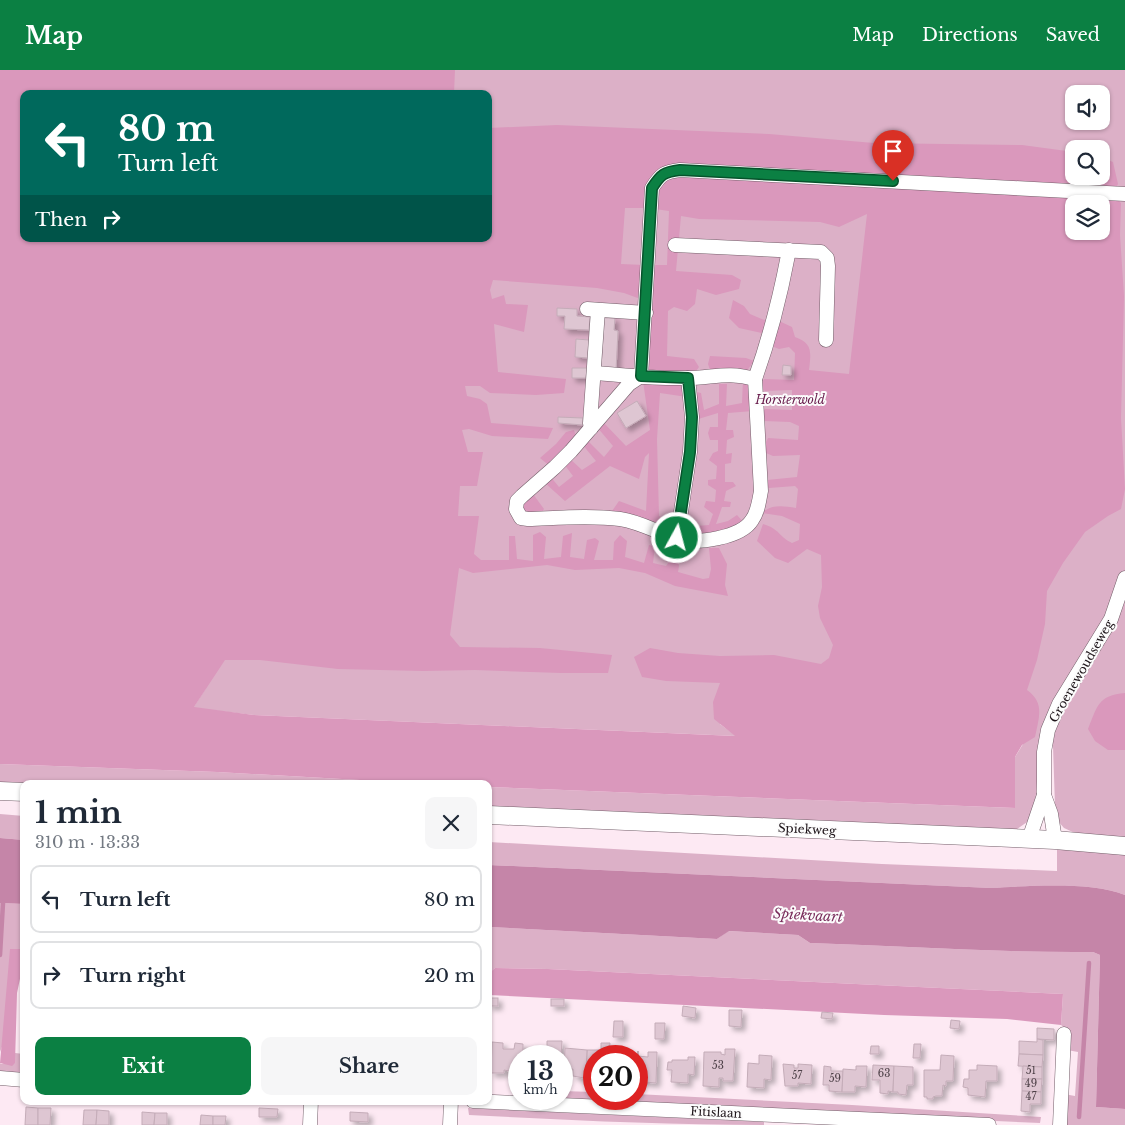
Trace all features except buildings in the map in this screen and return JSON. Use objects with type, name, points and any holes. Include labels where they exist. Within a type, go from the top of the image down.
[{"type":"main road","points":[[0,791],[20,792]]},
{"type":"main road","name":"Spiekweg","points":[[492,815],[1055,840],[1125,846]]},
{"type":"street","points":[[641,376],[652,188],[660,176],[670,171],[680,170],[1125,194]]},
{"type":"street","points":[[675,245],[821,252],[827,258],[826,340]]},
{"type":"street","points":[[641,376],[629,384],[555,467],[517,501],[517,514],[521,518],[609,518],[633,522],[677,538],[695,541],[716,538],[746,528],[753,520],[761,491],[754,379],[772,325],[789,250]]},
{"type":"street","points":[[591,428],[594,373],[593,310],[646,313]]},
{"type":"street","points":[[594,373],[688,378],[738,374],[754,379]]},
{"type":"street","points":[[677,538],[692,417],[688,378]]},
{"type":"street","name":"Groenewoudseweg","points":[[1029,839],[1044,795],[1044,752],[1048,730],[1059,704],[1111,619],[1125,578]]},
{"type":"street","name":"Groenewoudseweg","points":[[1044,795],[1051,814],[1055,840]]},
{"type":"street","points":[[1060,1125],[1064,1034]]},
{"type":"street","points":[[0,1078],[20,1080]]},
{"type":"street","name":"Fitislaan","points":[[492,1102],[783,1120],[989,1125]]},
{"type":"street","points":[[310,1125],[311,1105]]},
{"type":"street","points":[[450,1125],[451,1105]]},
{"type":"green space","name":"Horsterwold","points":[[0,70],[1125,70],[1125,744],[1108,750],[1125,750],[1125,838],[1075,833],[1064,828],[1058,821],[1055,806],[1053,746],[1040,745],[1035,806],[1030,820],[1014,831],[492,807],[492,787],[1015,808],[1015,757],[1023,744],[720,724],[736,736],[254,715],[193,708],[206,688],[0,674]]},
{"type":"green space","points":[[0,764],[217,772],[359,780],[20,780],[20,783],[0,783]]},
{"type":"green space","points":[[0,814],[20,816],[20,840],[0,838]]},
{"type":"green space","points":[[492,842],[882,864],[1057,871],[1057,848],[1125,855],[1125,895],[1095,888],[1060,885],[991,888],[492,865]]},
{"type":"green space","points":[[0,903],[20,904],[20,949],[18,949],[3,1044],[0,1052]]},
{"type":"green space","points":[[492,927],[717,939],[728,931],[798,935],[810,943],[1093,952],[1100,955],[1096,1107],[1125,1109],[1125,1125],[1063,1125],[1064,1094],[1075,1096],[1078,1052],[1067,1050],[1068,1031],[1061,1025],[1063,994],[495,968],[492,970]]},
{"type":"green space","points":[[15,1053],[20,1054],[20,1076],[0,1074],[0,1063],[15,1063]]},
{"type":"green space","points":[[573,1091],[583,1092],[583,1101],[573,1100]]},
{"type":"green space","points":[[648,1095],[1041,1117],[1040,1123],[648,1105]]},
{"type":"green space","points":[[468,1108],[764,1122],[764,1125],[653,1123],[469,1115]]},
{"type":"shaded area","name":"Horsterwold","points":[[0,70],[455,70],[454,90],[20,90],[20,242],[492,242],[492,128],[557,125],[769,134],[874,143],[1022,145],[1065,151],[1065,185],[1110,185],[1110,161],[1113,162],[1118,184],[1116,188],[1110,189],[733,172],[680,167],[658,173],[651,183],[644,208],[625,208],[621,264],[645,265],[643,300],[624,293],[597,288],[493,280],[490,290],[492,299],[504,295],[506,304],[528,305],[524,332],[494,324],[498,372],[566,379],[564,393],[536,395],[490,393],[480,386],[465,386],[467,396],[480,399],[487,404],[491,423],[553,428],[548,439],[492,436],[469,429],[462,430],[468,452],[483,452],[477,486],[460,486],[458,516],[479,516],[474,554],[481,560],[509,560],[509,536],[515,536],[517,559],[533,561],[533,535],[540,532],[546,537],[544,559],[561,557],[563,536],[572,533],[570,557],[584,559],[587,540],[595,538],[599,541],[594,560],[613,560],[614,542],[620,535],[627,541],[625,557],[644,563],[649,545],[655,546],[653,563],[666,566],[677,555],[678,572],[703,579],[709,578],[711,569],[709,548],[719,548],[727,564],[725,585],[728,596],[675,586],[645,573],[619,568],[575,570],[547,565],[473,573],[459,568],[450,635],[460,647],[540,648],[612,655],[608,673],[338,669],[260,660],[225,660],[194,707],[254,715],[735,736],[714,719],[713,702],[720,683],[666,681],[642,677],[634,657],[650,648],[678,653],[720,656],[774,655],[821,664],[829,658],[833,645],[820,618],[818,606],[822,587],[821,555],[807,549],[788,563],[775,558],[757,541],[763,524],[773,528],[792,543],[799,540],[800,524],[782,516],[762,513],[773,507],[796,508],[798,489],[795,486],[769,488],[765,485],[767,480],[797,477],[800,455],[773,456],[766,453],[764,446],[768,438],[798,440],[799,426],[790,422],[764,421],[762,413],[765,409],[792,410],[792,390],[765,391],[760,387],[764,379],[794,380],[795,353],[789,347],[779,349],[774,347],[779,321],[792,327],[795,337],[801,339],[808,346],[810,354],[809,370],[849,374],[867,214],[839,227],[820,222],[699,219],[681,216],[676,271],[732,275],[741,280],[739,289],[716,295],[697,289],[695,304],[687,311],[674,307],[668,311],[667,356],[694,359],[699,367],[694,374],[652,374],[647,369],[653,265],[667,265],[669,211],[655,209],[657,192],[661,182],[670,176],[677,175],[861,184],[868,188],[900,189],[904,186],[1072,195],[1065,195],[1065,240],[1110,240],[1110,197],[1116,198],[1121,203],[1120,235],[1124,296],[1121,418],[1125,489],[1121,509],[1085,532],[1063,563],[1047,591],[1045,624],[1037,660],[1027,690],[1036,700],[1039,717],[1035,737],[1022,745],[1015,757],[1015,808],[492,787],[492,780],[359,780],[217,772],[0,764]]},
{"type":"shaded area","points":[[733,300],[744,306],[750,314],[769,322],[766,334],[739,328],[729,318]]},
{"type":"shaded area","points":[[710,356],[746,358],[754,361],[746,372],[711,373],[708,364]]},
{"type":"shaded area","points":[[743,379],[752,387],[753,411],[728,413],[726,430],[733,430],[734,437],[727,440],[726,454],[732,453],[731,463],[725,464],[725,482],[733,482],[736,486],[726,491],[724,501],[731,502],[730,507],[722,507],[716,524],[728,521],[737,515],[745,524],[731,530],[687,537],[682,527],[709,525],[713,514],[704,507],[706,501],[715,502],[716,490],[708,485],[708,480],[716,479],[717,466],[709,460],[713,453],[718,451],[718,440],[710,440],[708,433],[710,427],[718,427],[718,413],[695,420],[693,391],[701,393],[704,410],[719,404],[719,384],[727,384],[726,406],[742,403]]},
{"type":"shaded area","points":[[643,381],[683,382],[687,397],[660,393],[657,439],[659,516],[676,523],[669,530],[610,514],[619,501],[646,511],[649,453],[645,457],[639,479],[610,466],[565,501],[545,483],[533,494],[544,509],[539,516],[525,515],[522,502],[550,476],[559,487],[573,476],[564,464],[569,458],[582,470],[596,461],[582,444],[586,439],[604,457],[613,446],[597,427],[602,421],[626,446],[650,430]]},
{"type":"shaded area","points":[[574,430],[577,440],[551,467],[540,458],[566,432]]},
{"type":"shaded area","points":[[1125,693],[1125,750],[1108,750],[1095,741],[1088,729],[1097,708],[1104,699],[1116,694]]},
{"type":"shaded area","points":[[10,949],[20,949],[15,1063],[12,1066],[0,1063]]},
{"type":"shaded area","points":[[495,968],[548,969],[1063,994],[1061,1025],[1007,1019],[884,1015],[492,995],[492,970]]},
{"type":"water","points":[[0,838],[20,840],[20,904],[0,903]]},
{"type":"water","name":"Spiekvaart","points":[[492,865],[991,888],[1078,886],[1125,895],[1125,1109],[1096,1107],[1100,955],[1093,952],[810,943],[798,935],[729,931],[717,939],[492,927]]},
{"type":"waterway","points":[[0,955],[3,903]]},
{"type":"waterway","points":[[1079,1117],[1089,963]]},
{"type":"route","points":[[677,538],[690,452],[692,417],[688,378],[641,376],[652,188],[660,176],[670,171],[680,170],[893,181]]}]
